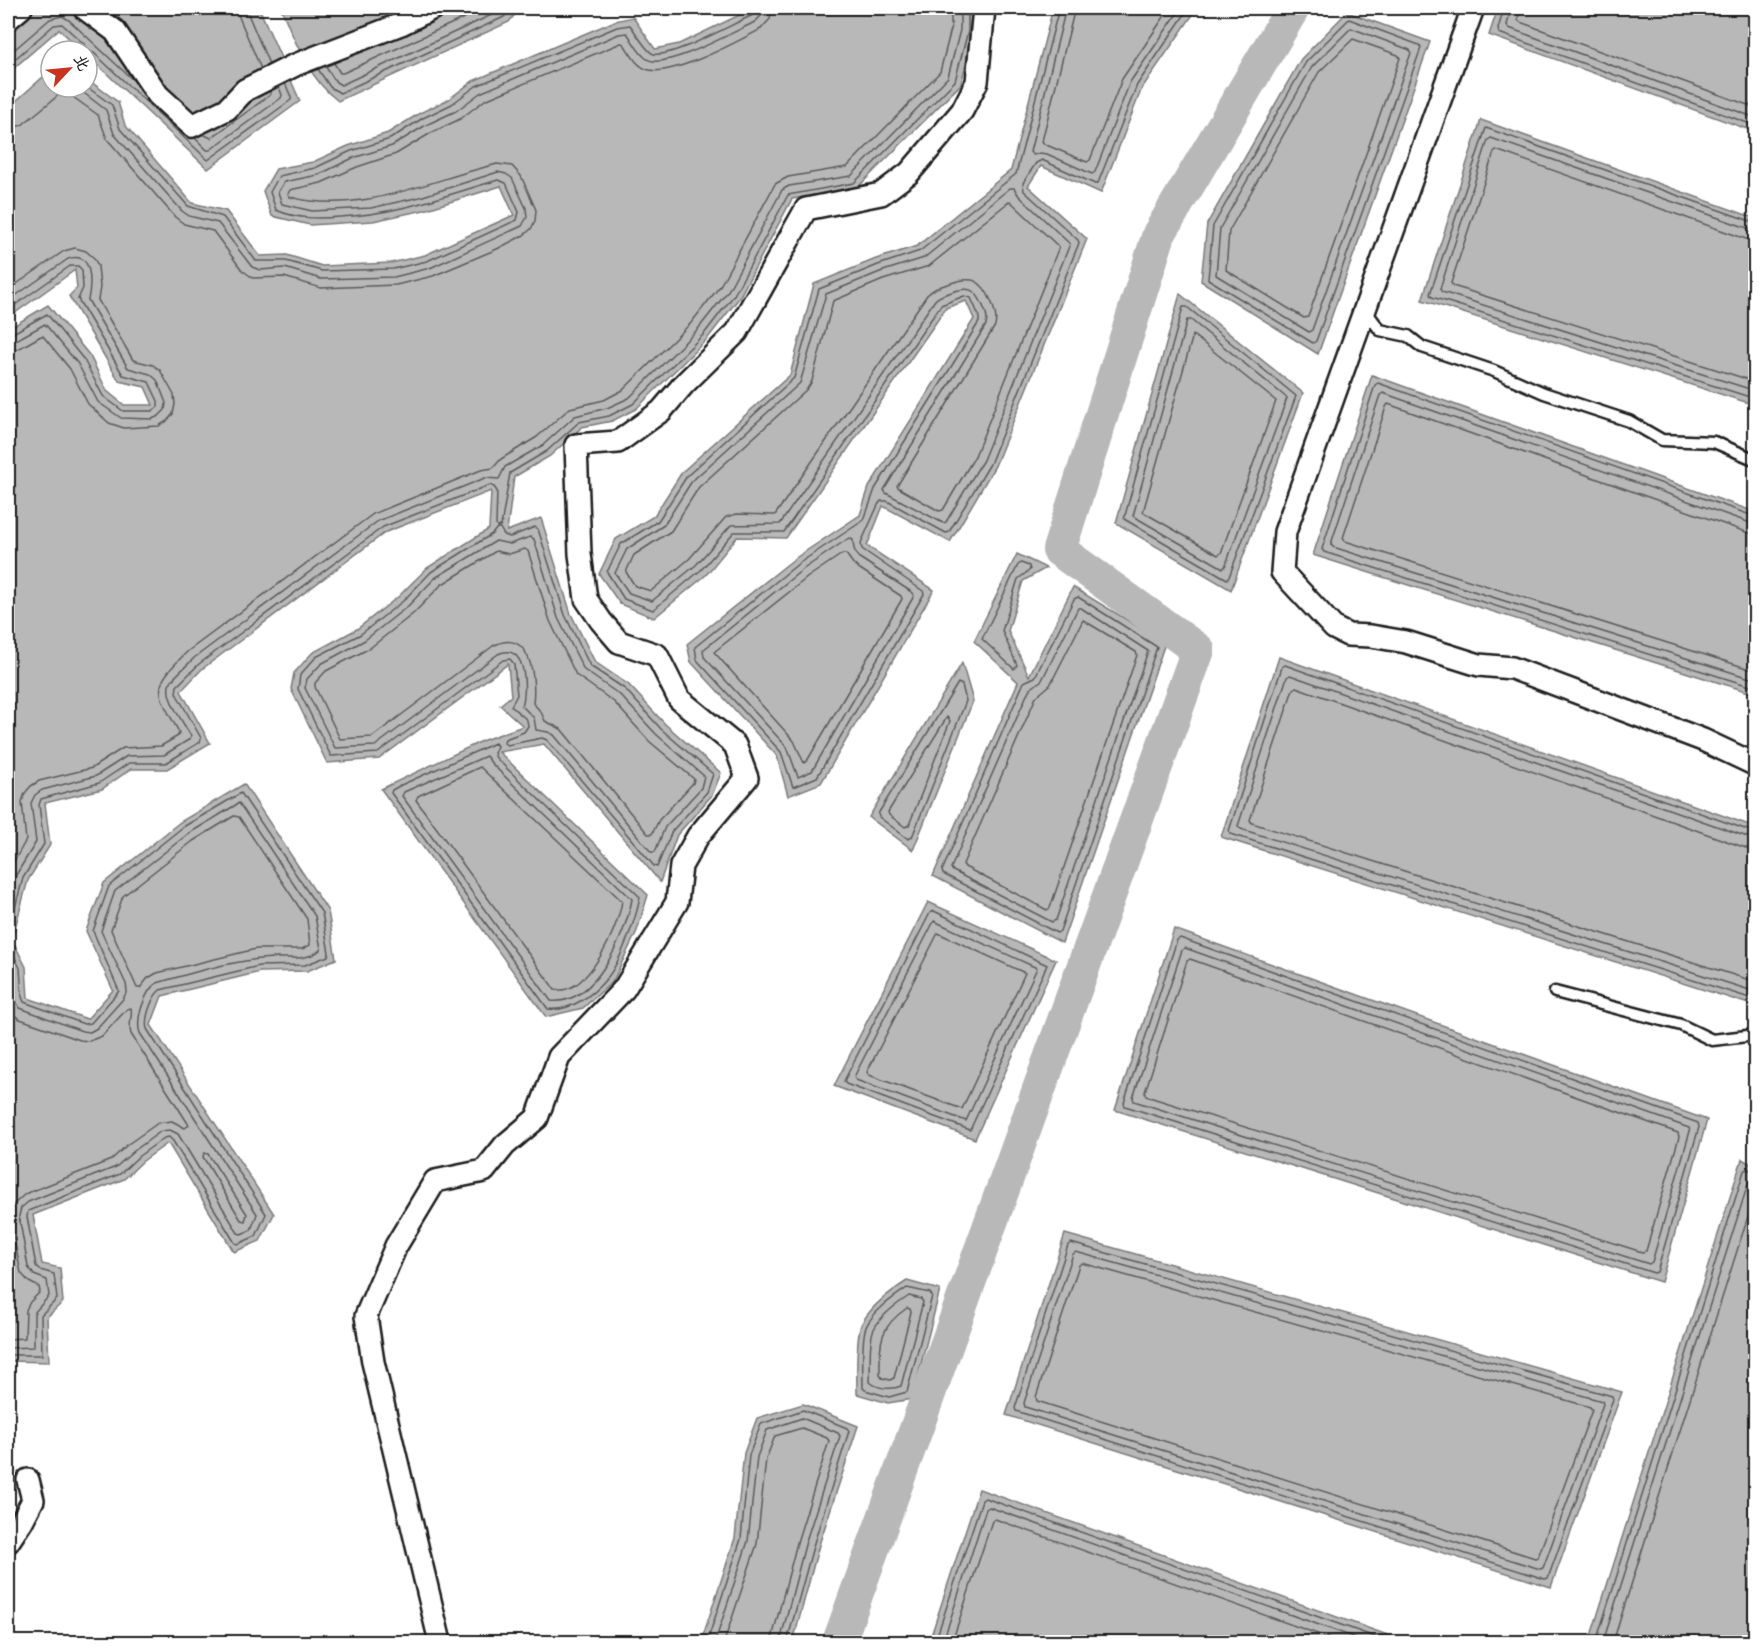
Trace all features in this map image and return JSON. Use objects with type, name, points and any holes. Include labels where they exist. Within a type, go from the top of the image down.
[{"type":"street","points":[[8,19],[21,8]]},
{"type":"street","points":[[84,8],[116,31],[158,95],[192,126],[228,109],[245,90],[295,65],[401,24],[433,8]]},
{"type":"street","points":[[440,1642],[374,1362],[366,1316],[396,1246],[435,1181],[484,1171],[505,1145],[537,1118],[559,1057],[624,989],[677,902],[681,866],[698,836],[747,778],[735,745],[679,699],[657,655],[619,642],[586,599],[580,554],[576,445],[618,442],[661,411],[684,384],[737,332],[806,210],[881,194],[909,173],[962,111],[977,82],[984,8]]},
{"type":"street","points":[[1473,8],[1285,532],[1282,572],[1334,628],[1348,635],[1406,642],[1479,665],[1512,668],[1703,740],[1755,765]]},
{"type":"street","points":[[8,1542],[33,1500],[28,1480]]},
{"type":"lane","points":[[1365,310],[1380,330],[1408,336],[1422,347],[1450,358],[1494,371],[1544,393],[1629,421],[1662,440],[1714,442],[1755,460]]},
{"type":"lane","points":[[1555,992],[1680,1025],[1713,1040],[1755,1035]]},
{"type":"water","points":[[8,8],[259,8],[300,101],[208,169],[99,66],[99,39],[69,39],[59,29],[47,39],[39,39],[39,46],[8,73]]},
{"type":"water","points":[[281,8],[520,8],[509,22],[338,101],[310,70]]},
{"type":"water","points":[[754,8],[973,8],[974,31],[961,84],[857,188],[792,199],[739,298],[708,338],[636,409],[612,421],[582,427],[550,456],[514,477],[507,531],[541,518],[571,614],[595,662],[629,685],[665,724],[721,773],[712,795],[677,835],[660,882],[544,744],[499,752],[648,895],[637,931],[613,981],[583,1008],[546,1017],[381,789],[484,740],[523,726],[500,705],[511,696],[508,664],[379,759],[327,763],[291,689],[294,673],[312,653],[357,629],[399,596],[427,568],[489,529],[491,491],[386,532],[202,669],[181,691],[210,743],[167,769],[131,769],[102,789],[45,803],[50,845],[28,880],[12,939],[26,967],[28,998],[87,1019],[113,990],[86,931],[104,883],[180,822],[244,784],[328,911],[336,959],[307,971],[260,972],[162,996],[151,1025],[274,1214],[260,1241],[234,1252],[168,1143],[143,1161],[124,1179],[33,1215],[42,1264],[60,1268],[63,1302],[47,1317],[49,1362],[8,1361],[8,329],[48,305],[90,356],[107,391],[124,405],[153,405],[145,387],[119,381],[69,296],[77,288],[75,270],[8,318],[8,108],[39,81],[39,99],[99,99],[99,88],[118,102],[125,125],[192,203],[226,211],[260,256],[287,255],[322,266],[391,263],[425,255],[514,215],[501,186],[424,210],[373,221],[310,225],[272,216],[263,191],[276,169],[313,162],[348,146],[388,133],[420,113],[449,99],[473,81],[615,21],[633,17],[655,49],[679,44]]},
{"type":"water","points":[[1053,8],[1195,8],[1192,16],[1142,88],[1101,193],[1041,166],[1028,186],[1087,239],[995,466],[950,542],[883,506],[867,546],[934,590],[821,783],[788,796],[777,756],[691,662],[687,644],[794,559],[860,515],[869,487],[974,319],[966,301],[946,308],[786,538],[737,537],[706,575],[654,618],[620,604],[599,574],[616,539],[654,516],[682,472],[790,375],[814,284],[876,259],[917,246],[1011,170]]},
{"type":"water","points":[[1498,8],[1755,8],[1755,132],[1489,35]]},
{"type":"water","points":[[1347,12],[1430,42],[1318,354],[1201,281],[1207,224],[1301,59]]},
{"type":"water","points":[[1481,120],[1755,218],[1755,405],[1422,300]]},
{"type":"water","points":[[1180,294],[1303,393],[1231,590],[1116,523]]},
{"type":"water","points":[[1372,375],[1755,512],[1755,694],[1313,555]]},
{"type":"water","points":[[1017,554],[1046,568],[1023,581],[1008,631],[1029,676],[1073,587],[1165,643],[1062,943],[933,876],[1018,682],[974,641]]},
{"type":"water","points":[[1279,657],[1755,827],[1755,1006],[1221,837]]},
{"type":"water","points":[[962,663],[973,701],[913,850],[869,817]]},
{"type":"water","points":[[928,902],[1056,960],[975,1139],[834,1086]]},
{"type":"water","points":[[1174,929],[1707,1120],[1661,1282],[1115,1110]]},
{"type":"water","points":[[1742,1159],[1756,1167],[1755,1635],[1749,1642],[1589,1642]]},
{"type":"water","points":[[1065,1234],[1622,1392],[1551,1587],[1006,1415]]},
{"type":"water","points":[[907,1281],[940,1290],[912,1399],[888,1403],[857,1394],[857,1347],[862,1323],[876,1305]]},
{"type":"water","points":[[803,1404],[858,1426],[819,1545],[793,1642],[701,1642],[735,1538],[744,1453],[757,1418]]},
{"type":"water","points":[[979,1489],[1407,1642],[929,1642]]},
{"type":"waterway","points":[[839,1642],[1198,650],[1059,550],[1159,234],[1293,8]]}]
